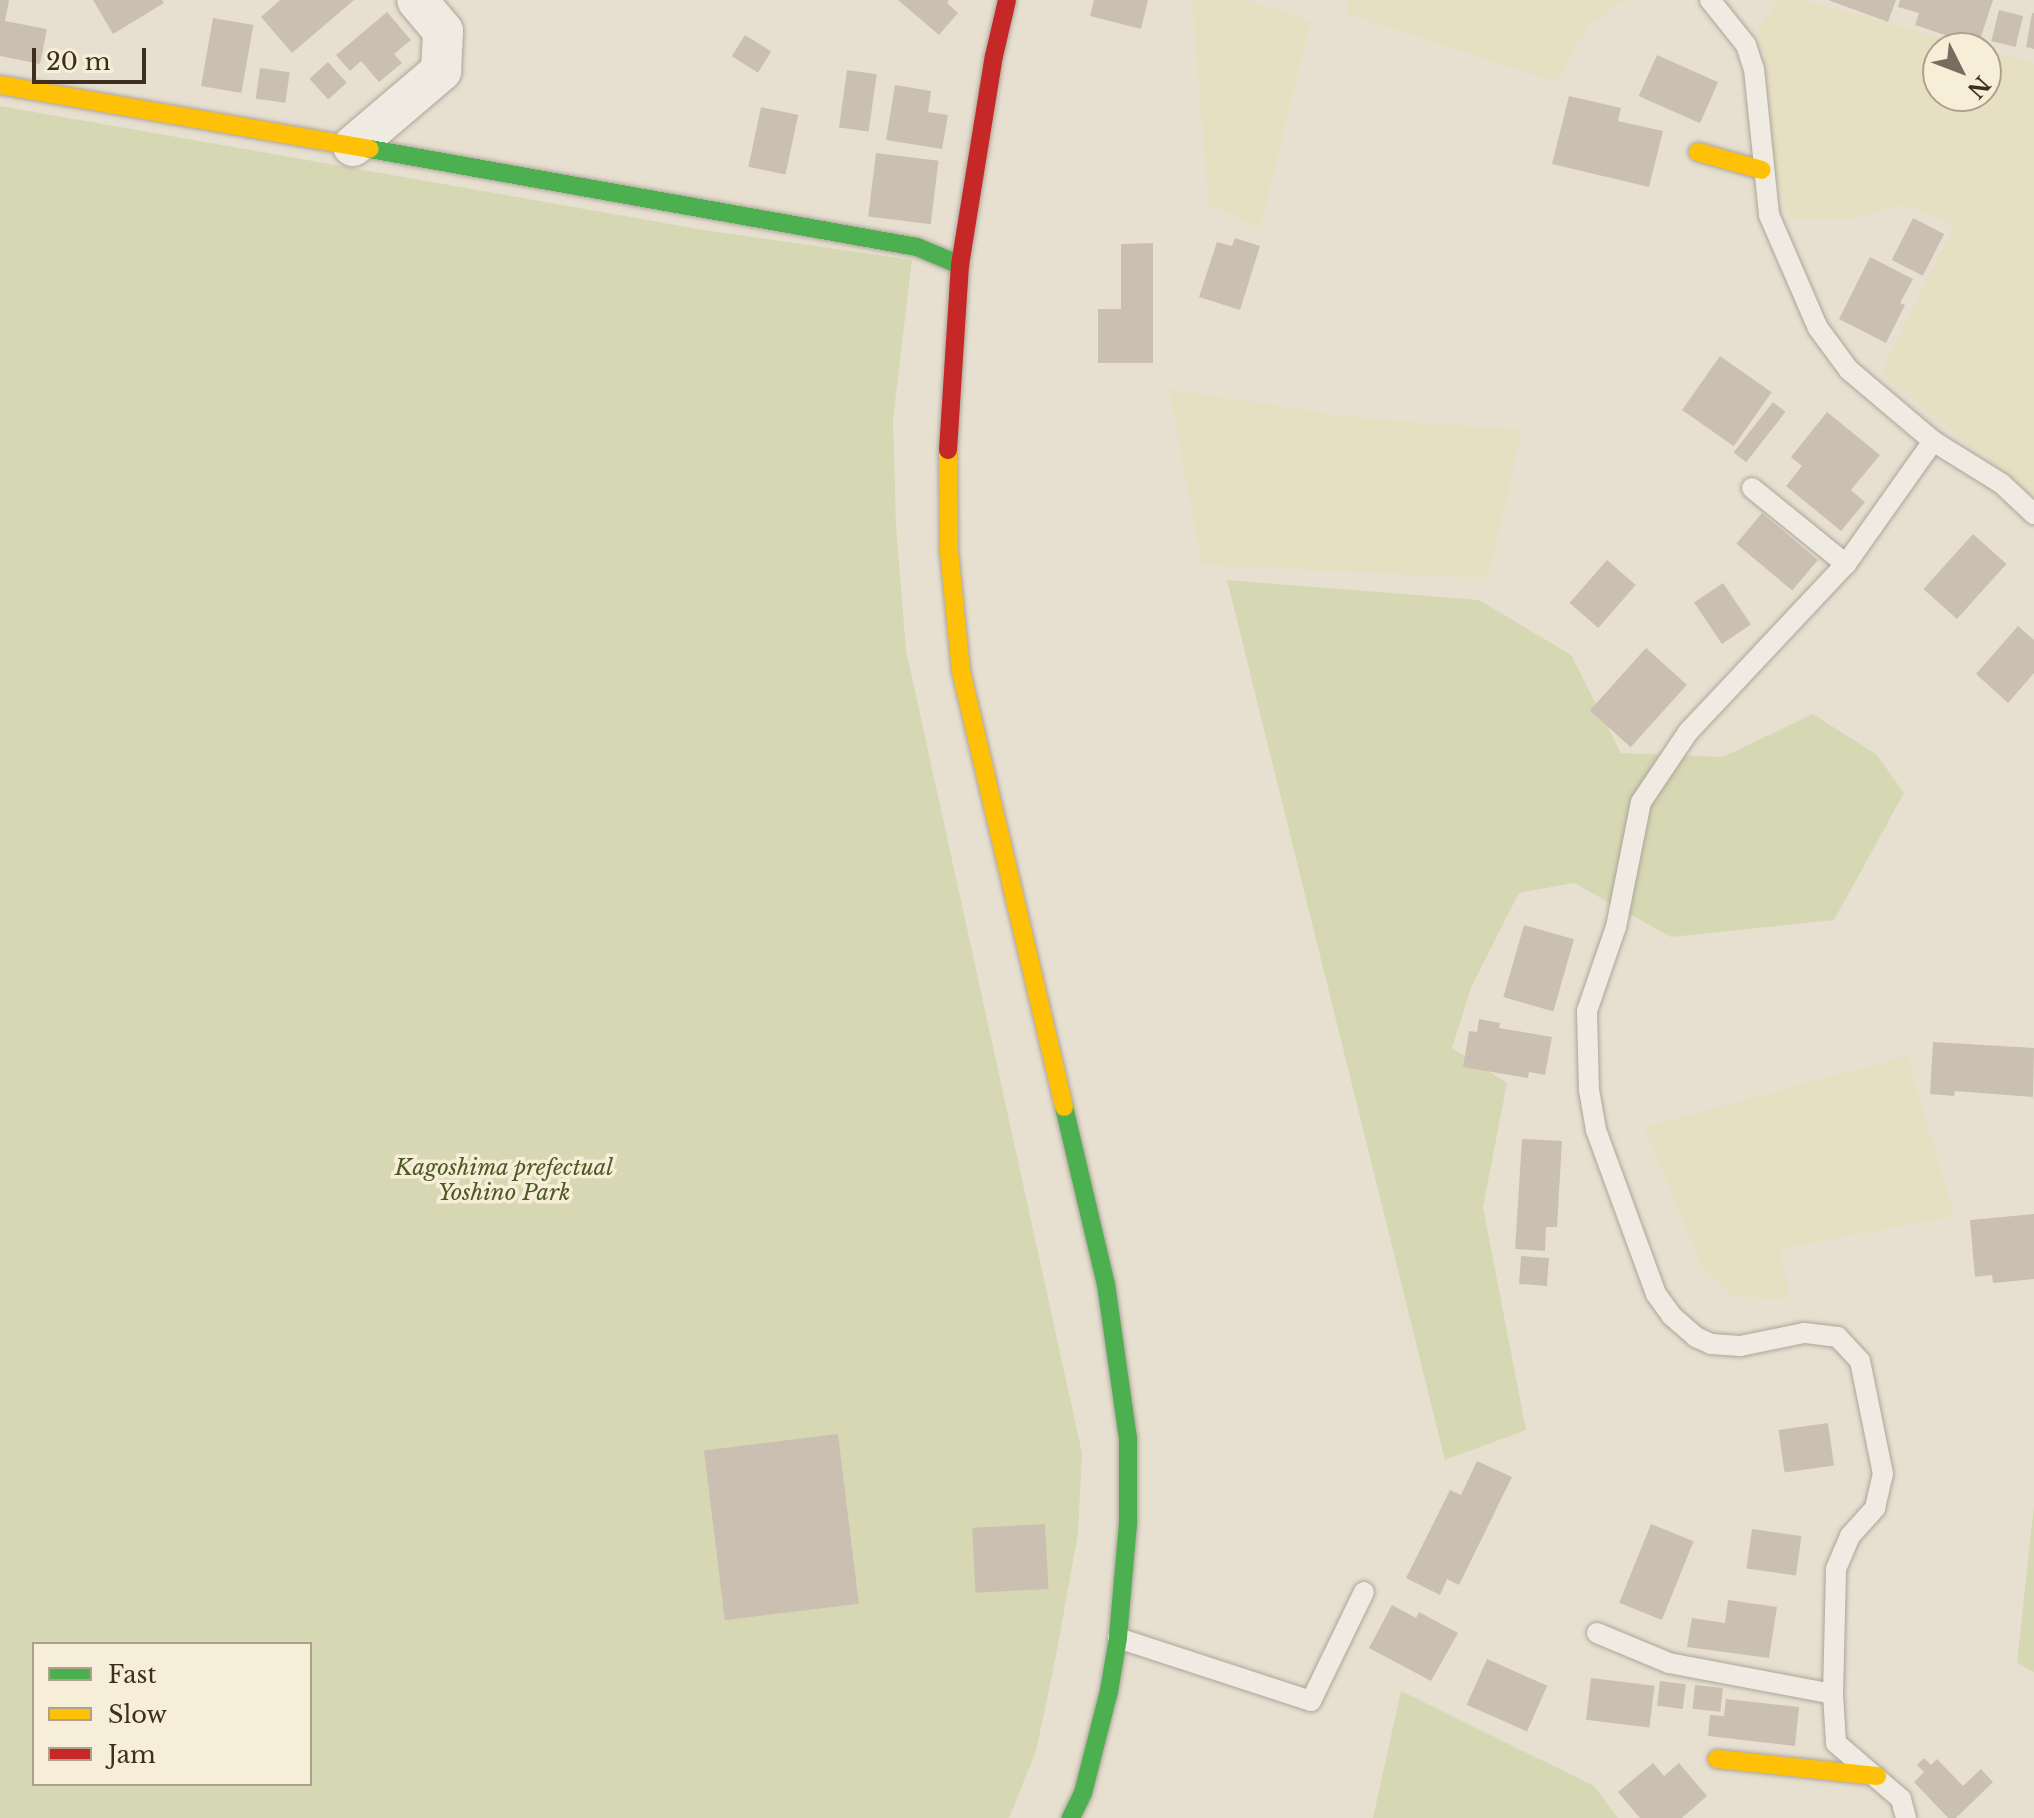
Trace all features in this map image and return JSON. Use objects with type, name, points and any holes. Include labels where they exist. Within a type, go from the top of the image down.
[{"type":"street","points":[[353,146],[441,71],[443,31],[417,0]]},
{"type":"street","points":[[1007,0],[994,56],[960,265],[948,440],[949,551],[961,671],[1106,1284],[1128,1439],[1128,1523],[1118,1638],[1109,1691],[1083,1793],[1071,1818]]},
{"type":"street","points":[[0,85],[917,247],[960,265]]},
{"type":"street","points":[[1698,152],[1762,170]]},
{"type":"street","points":[[1717,1759],[1877,1776]]},
{"type":"lane","points":[[1710,0],[1746,45],[1754,69],[1769,215],[1818,328],[1849,370],[1933,441],[2002,484],[2034,514]]},
{"type":"lane","points":[[1906,1818],[1901,1799],[1836,1743],[1833,1694],[1836,1569],[1850,1536],[1875,1508],[1883,1474],[1860,1361],[1838,1337],[1804,1333],[1740,1346],[1711,1344],[1696,1337],[1672,1316],[1656,1294],[1596,1130],[1589,1090],[1587,1011],[1616,927],[1641,802],[1688,732],[1846,564],[1933,441]]},
{"type":"lane","points":[[1752,488],[1846,564]]},
{"type":"lane","points":[[1118,1638],[1311,1701],[1364,1592]]},
{"type":"lane","points":[[1597,1633],[1669,1663],[1833,1694]]},
{"type":"shaded area","points":[[1192,0],[1246,0],[1311,21],[1260,229],[1208,204]]},
{"type":"shaded area","points":[[1346,0],[1624,0],[1589,25],[1556,82],[1347,14]]},
{"type":"shaded area","points":[[1782,0],[1804,0],[1922,32],[1922,112],[2002,112],[2002,54],[2034,63],[2034,497],[1881,373],[1954,225],[1903,204],[1852,219],[1790,219],[1772,162],[1767,72],[1758,27]]},
{"type":"shaded area","points":[[1169,389],[1351,417],[1523,430],[1487,578],[1202,565]]},
{"type":"shaded area","points":[[1907,1056],[1955,1216],[1779,1249],[1791,1296],[1776,1300],[1732,1295],[1704,1271],[1644,1127]]},
{"type":"green space","name":"Kagoshima prefectual Yoshino Park","points":[[0,106],[704,230],[912,260],[893,419],[896,526],[906,650],[1082,1453],[1078,1533],[1056,1656],[1036,1751],[1009,1818],[0,1818]]},
{"type":"green space","points":[[1227,580],[1479,600],[1571,655],[1621,753],[1723,757],[1813,714],[1877,755],[1904,793],[1834,920],[1671,937],[1574,883],[1519,893],[1472,985],[1452,1048],[1507,1083],[1483,1207],[1526,1430],[1445,1460]]},
{"type":"green space","points":[[2034,1505],[2034,1672],[2017,1663]]},
{"type":"green space","points":[[1401,1691],[1594,1786],[1618,1818],[1373,1818]]},
{"type":"building","points":[[0,0],[9,0],[5,21],[47,29],[40,64],[0,56]]},
{"type":"building","points":[[93,0],[162,0],[164,3],[113,34]]},
{"type":"building","points":[[280,0],[354,0],[292,53],[261,17]]},
{"type":"building","points":[[898,0],[949,0],[947,3],[958,13],[939,35]]},
{"type":"building","points":[[1094,0],[1148,0],[1141,29],[1090,16]]},
{"type":"building","points":[[1828,0],[1896,0],[1888,22]]},
{"type":"building","points":[[1900,0],[1993,0],[1983,32],[1936,32],[1915,25],[1919,13],[1898,7]]},
{"type":"building","points":[[1999,10],[2023,16],[2016,47],[2002,44],[2002,32],[1994,32]]},
{"type":"building","points":[[387,12],[411,40],[394,54],[402,63],[379,82],[361,61],[350,71],[336,55]]},
{"type":"building","points":[[2034,13],[2034,49],[2026,47]]},
{"type":"building","points":[[213,18],[253,25],[241,93],[201,86]]},
{"type":"building","points":[[745,35],[771,51],[758,73],[732,56]]},
{"type":"building","points":[[1657,55],[1718,82],[1700,123],[1639,96]]},
{"type":"building","points":[[328,62],[347,83],[328,100],[309,79]]},
{"type":"building","points":[[260,68],[290,72],[285,103],[256,99]]},
{"type":"building","points":[[847,70],[877,74],[869,132],[839,127]]},
{"type":"building","points":[[895,85],[931,91],[928,112],[948,115],[942,149],[886,140]]},
{"type":"building","points":[[1569,96],[1621,108],[1618,121],[1663,131],[1649,187],[1552,164]]},
{"type":"building","points":[[761,107],[798,115],[785,175],[748,167]]},
{"type":"building","points":[[876,153],[939,161],[931,224],[868,217]]},
{"type":"building","points":[[1913,218],[1944,234],[1923,276],[1892,260]]},
{"type":"building","points":[[1235,238],[1260,246],[1240,310],[1199,297],[1217,242],[1232,246]]},
{"type":"building","points":[[1153,243],[1153,363],[1098,363],[1098,309],[1121,309],[1121,244]]},
{"type":"building","points":[[1870,257],[1913,279],[1900,303],[1905,305],[1886,343],[1839,319]]},
{"type":"building","points":[[1720,356],[1772,392],[1734,446],[1682,410]]},
{"type":"building","points":[[1773,402],[1786,412],[1746,462],[1734,452]]},
{"type":"building","points":[[1827,412],[1880,455],[1851,490],[1865,502],[1841,531],[1786,486],[1802,466],[1791,457]]},
{"type":"building","points":[[1762,513],[1818,560],[1792,591],[1736,544]]},
{"type":"building","points":[[1973,534],[2006,564],[1957,619],[1923,589]]},
{"type":"building","points":[[1607,560],[1636,585],[1598,628],[1570,603]]},
{"type":"building","points":[[1723,583],[1751,624],[1722,644],[1694,603]]},
{"type":"building","points":[[2018,626],[2034,640],[2034,673],[2008,703],[1976,674]]},
{"type":"building","points":[[1646,648],[1687,685],[1631,747],[1590,710]]},
{"type":"building","points":[[1524,925],[1574,939],[1553,1011],[1503,997]]},
{"type":"building","points":[[1479,1019],[1500,1023],[1499,1028],[1552,1037],[1545,1075],[1529,1072],[1528,1078],[1463,1067],[1469,1031],[1477,1032]]},
{"type":"building","points":[[1933,1042],[2034,1048],[2033,1097],[1955,1091],[1954,1096],[1930,1094]]},
{"type":"building","points":[[1522,1139],[1562,1141],[1557,1227],[1546,1227],[1545,1251],[1515,1249]]},
{"type":"building","points":[[2034,1214],[2034,1279],[1993,1283],[1992,1275],[1975,1277],[1970,1220]]},
{"type":"building","points":[[1521,1256],[1549,1258],[1547,1286],[1519,1284]]},
{"type":"building","points":[[1828,1423],[1834,1466],[1784,1473],[1778,1430]]},
{"type":"building","points":[[838,1434],[859,1604],[725,1620],[704,1450]]},
{"type":"building","points":[[1477,1461],[1512,1477],[1459,1585],[1447,1579],[1440,1595],[1406,1578],[1450,1490],[1461,1495]]},
{"type":"building","points":[[1045,1524],[1048,1589],[976,1593],[972,1528]]},
{"type":"building","points":[[1651,1524],[1694,1541],[1662,1620],[1619,1603]]},
{"type":"building","points":[[1752,1529],[1802,1536],[1796,1576],[1746,1569]]},
{"type":"building","points":[[1728,1600],[1777,1607],[1769,1658],[1687,1647],[1692,1618],[1725,1623]]},
{"type":"building","points":[[1392,1605],[1416,1618],[1419,1612],[1458,1633],[1431,1681],[1369,1648]]},
{"type":"building","points":[[1487,1659],[1547,1686],[1527,1732],[1467,1705]]},
{"type":"building","points":[[1591,1678],[1655,1686],[1649,1727],[1586,1720]]},
{"type":"building","points":[[1660,1681],[1686,1684],[1683,1709],[1657,1706]]},
{"type":"building","points":[[1695,1685],[1723,1688],[1720,1712],[1692,1709]]},
{"type":"building","points":[[1726,1699],[1799,1707],[1795,1746],[1708,1736],[1710,1715],[1724,1716]]},
{"type":"building","points":[[1924,1758],[1931,1765],[1937,1759],[1963,1786],[1981,1769],[1993,1782],[1956,1818],[1948,1818],[1914,1782],[1924,1772],[1917,1765]]},
{"type":"building","points":[[1653,1763],[1664,1776],[1679,1763],[1707,1796],[1682,1818],[1640,1818],[1618,1792]]},
{"type":"traffic: fast","points":[[370,149],[917,247],[960,265]]},
{"type":"traffic: fast","points":[[1064,1107],[1106,1284],[1128,1439],[1128,1523],[1118,1638],[1109,1691],[1083,1793],[1071,1818]]},
{"type":"traffic: slow","points":[[0,85],[370,149]]},
{"type":"traffic: slow","points":[[1698,152],[1762,170]]},
{"type":"traffic: slow","points":[[948,450],[949,551],[961,671],[1064,1107]]},
{"type":"traffic: slow","points":[[1717,1759],[1877,1776]]},
{"type":"traffic: jam","points":[[948,450],[960,265],[994,56],[1007,0]]}]
